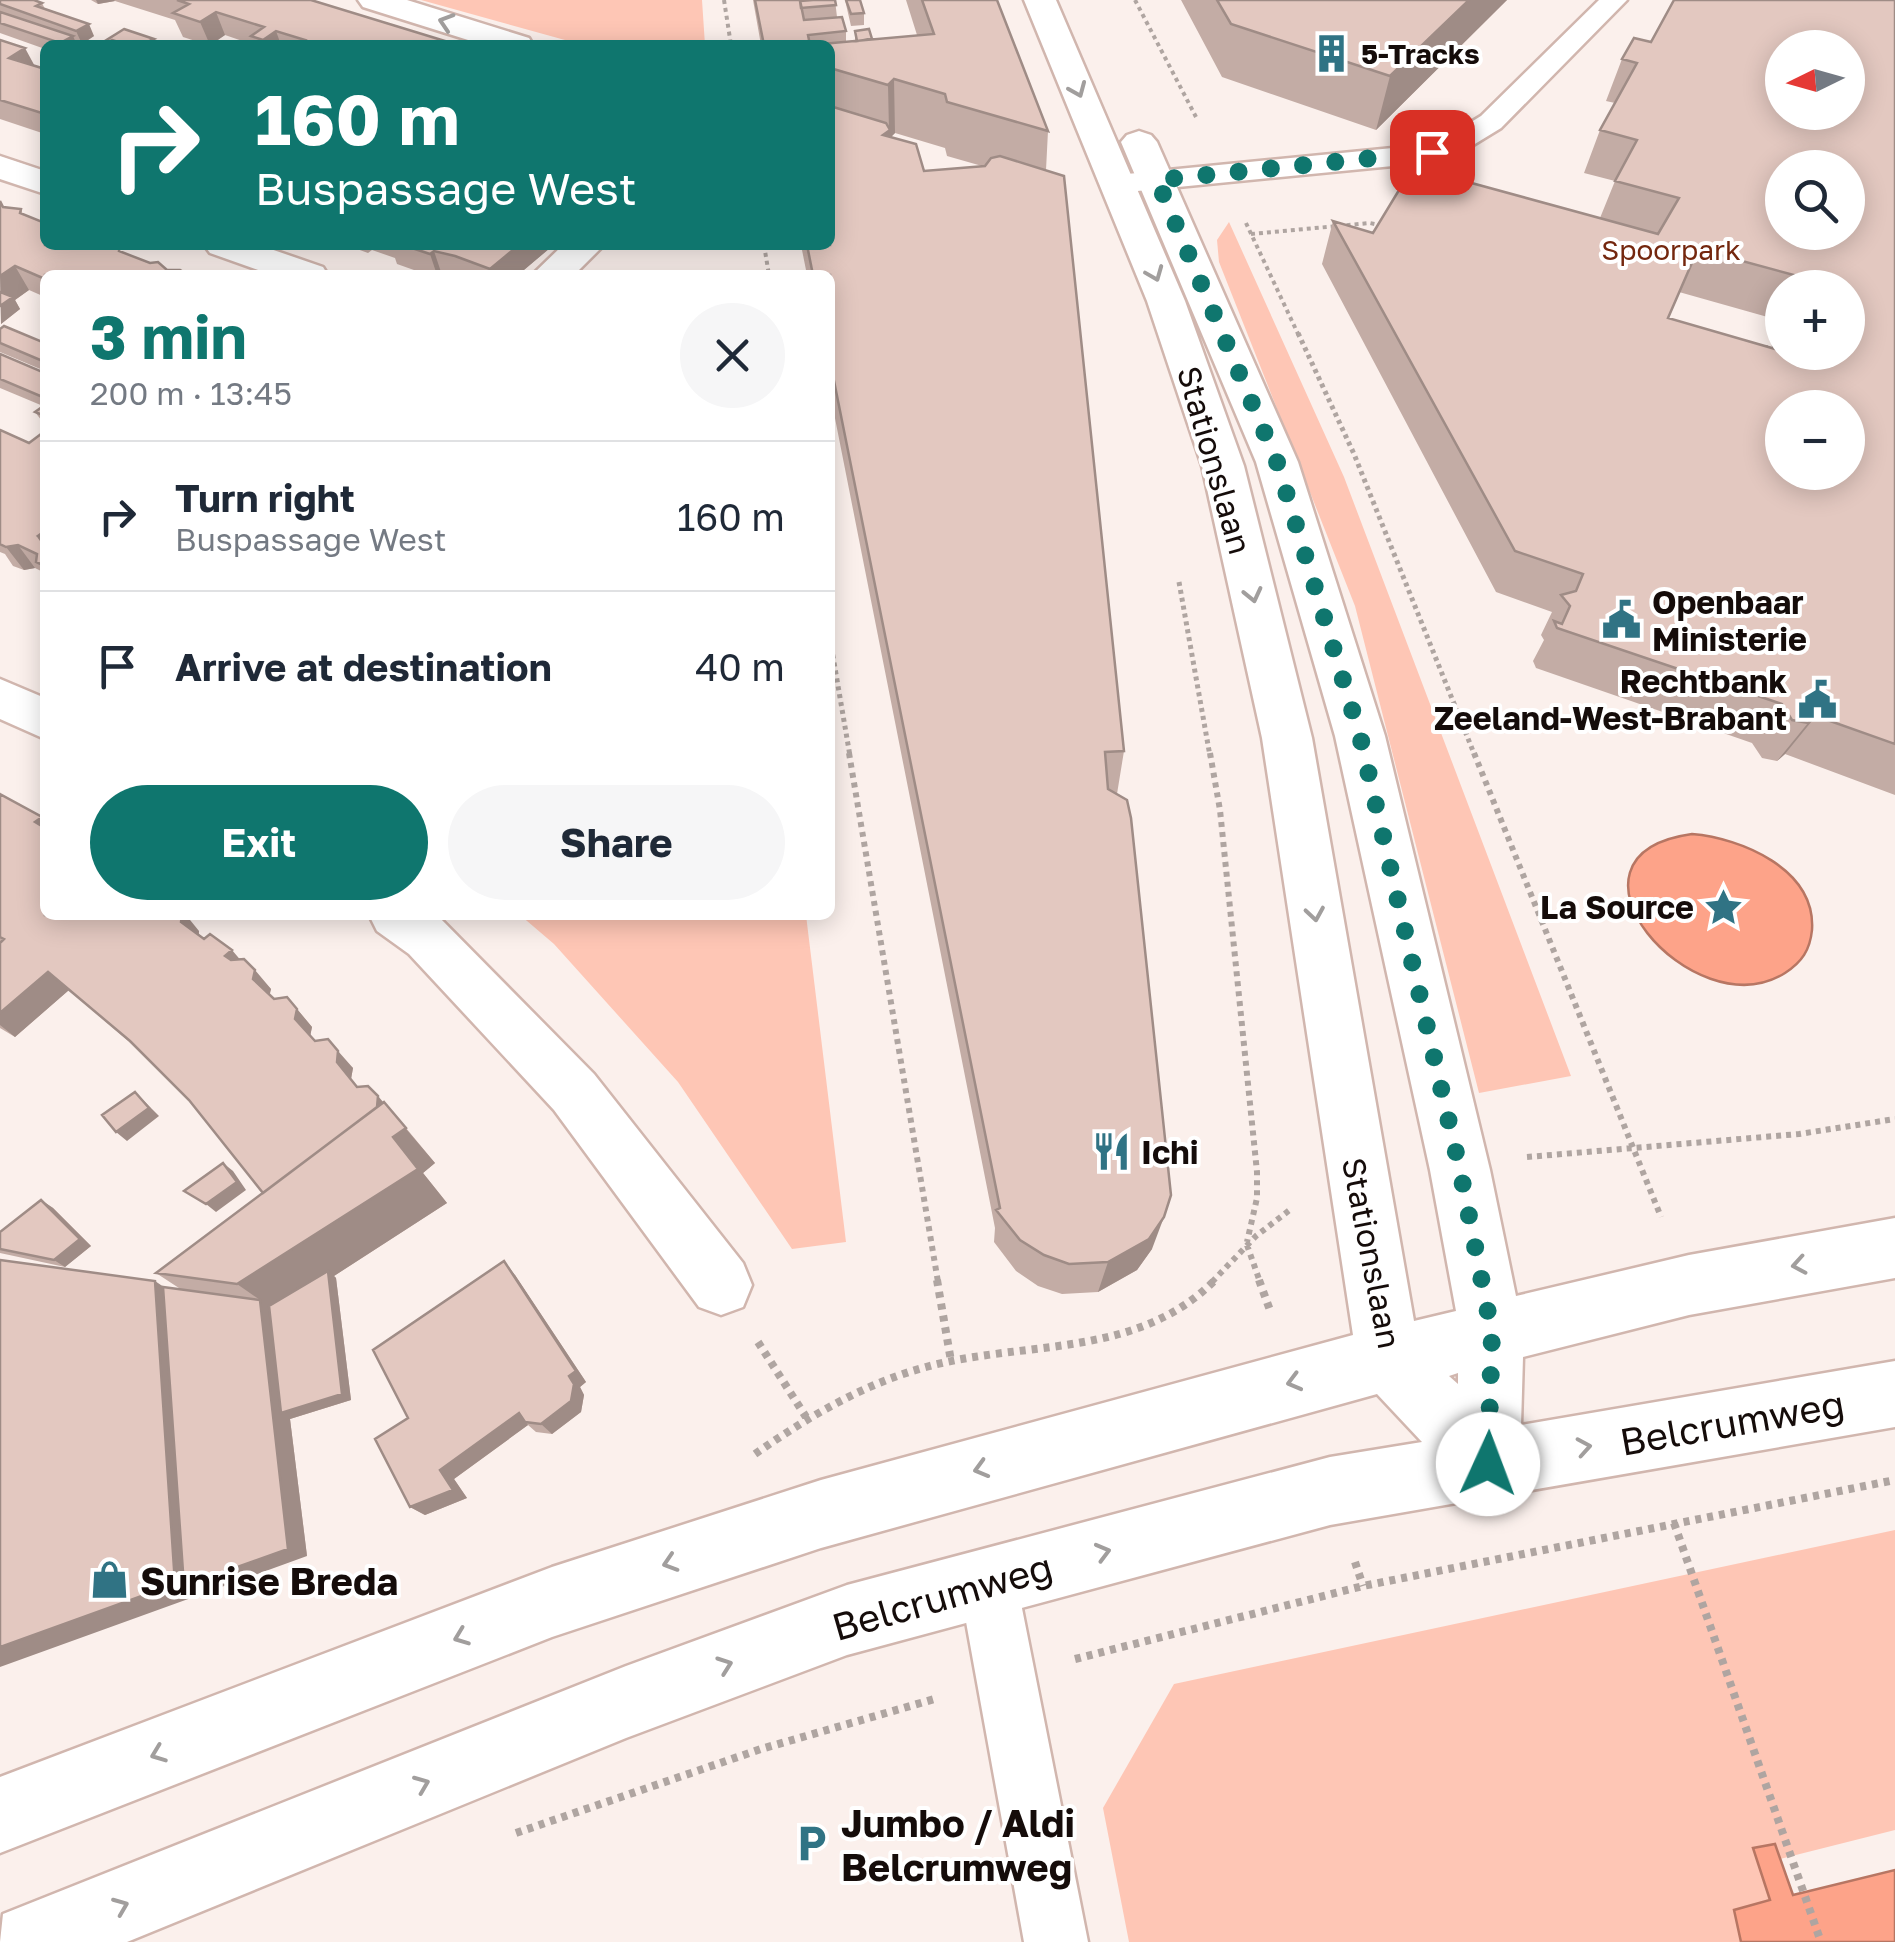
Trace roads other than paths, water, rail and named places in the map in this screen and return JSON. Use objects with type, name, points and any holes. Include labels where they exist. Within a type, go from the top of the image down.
[{"type":"main road","points":[[374,0],[501,40]]},
{"type":"main road","name":"Stationslaan","points":[[1040,0],[1137,182],[1277,462],[1360,736],[1456,1151],[1492,1333],[1488,1464]]},
{"type":"main road","name":"Stationslaan","points":[[1123,106],[1166,301],[1223,466],[1287,738],[1389,1359],[1488,1464]]},
{"type":"main road","points":[[0,167],[40,181]]},
{"type":"main road","points":[[237,250],[294,270]]},
{"type":"main road","points":[[557,270],[579,250]]},
{"type":"main road","points":[[0,697],[40,717]]},
{"type":"main road","points":[[403,920],[428,938],[574,1092],[721,1286]]},
{"type":"main road","points":[[0,1815],[552,1602],[821,1514],[1389,1359],[1689,1284],[1895,1248]]},
{"type":"main road","name":"Belcrumweg","points":[[31,1942],[626,1702],[847,1620],[1330,1491],[1895,1394]]},
{"type":"lane","points":[[1137,182],[1432,152],[1475,134],[1614,0]]},
{"type":"lane","points":[[1368,160],[1439,180]]},
{"type":"lane","points":[[988,1582],[1056,1942]]},
{"type":"place","name":"5-Tracks","points":[[1331,53]]},
{"type":"place","name":"Openbaar Ministerie","points":[[1622,620]]},
{"type":"place","name":"Rechtbank Zeeland-West-Brabant","points":[[1817,699]]},
{"type":"place","name":"La Source","points":[[1724,907]]},
{"type":"place","name":"Ichi","points":[[1111,1152]]},
{"type":"place","name":"Sunrise Breda","points":[[110,1580]]},
{"type":"place","name":"Jumbo / Aldi Belcrumweg","points":[[811,1844]]},
{"type":"park label","name":"Spoorpark","points":[[1671,249]]}]
